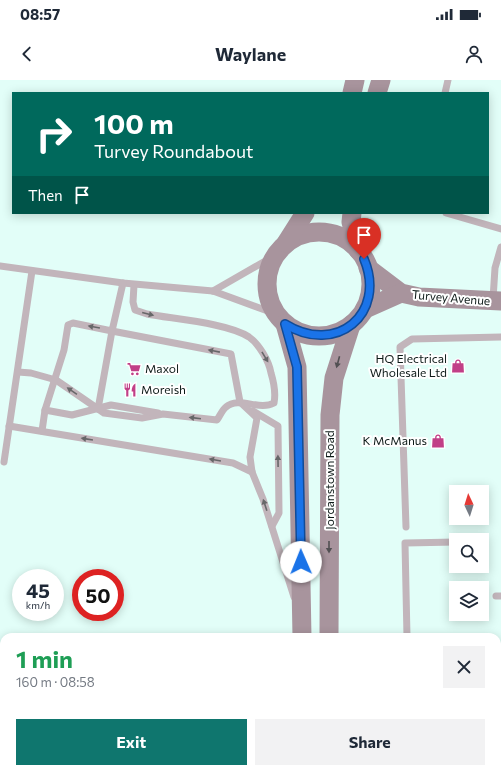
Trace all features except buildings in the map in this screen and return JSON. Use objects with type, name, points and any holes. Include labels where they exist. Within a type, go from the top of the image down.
[{"type":"main road","points":[[352,92],[355,80]]},
{"type":"main road","points":[[377,92],[381,80]]},
{"type":"main road","points":[[302,630],[297,367],[280,319],[269,301],[266,287],[268,271],[304,214]]},
{"type":"main road","points":[[280,319],[299,332],[316,336],[334,334],[351,325],[364,309],[370,292],[368,268],[358,250],[351,222],[352,214]]},
{"type":"main road","points":[[280,250],[298,236],[314,232],[330,233],[345,239],[358,250]]},
{"type":"main road","name":"Turvey Avenue","points":[[368,268],[401,293],[419,297],[497,301]]},
{"type":"main road","name":"Turvey Avenue","points":[[364,309],[401,293]]},
{"type":"main road","name":"Jordanstown Road","points":[[329,633],[330,415],[334,378],[351,325]]},
{"type":"lane","points":[[445,92],[448,80]]},
{"type":"lane","points":[[449,214],[501,229]]},
{"type":"lane","points":[[497,301],[495,268],[501,247]]},
{"type":"lane","points":[[213,291],[280,250]]},
{"type":"lane","points":[[0,266],[123,284],[213,291],[280,319]]},
{"type":"lane","points":[[4,462],[32,271]]},
{"type":"lane","points":[[98,409],[112,330],[123,284]]},
{"type":"lane","points":[[18,372],[31,373],[56,380],[104,412],[142,418],[163,414],[217,420],[226,407],[240,402],[267,407],[274,403],[276,396],[270,365],[262,352],[249,337],[220,326],[147,314],[135,310],[133,302],[134,284]]},
{"type":"lane","points":[[42,431],[45,410],[56,380],[68,326],[73,323],[231,354],[240,402],[257,418],[250,457],[252,472],[272,526],[302,630]]},
{"type":"lane","points":[[406,527],[400,347],[412,339],[501,337]]},
{"type":"lane","points":[[240,402],[278,426],[279,513],[272,526]]},
{"type":"lane","points":[[45,410],[72,415],[98,409]]},
{"type":"lane","points":[[9,426],[232,463],[252,472]]},
{"type":"lane","points":[[407,633],[405,542],[449,542]]},
{"type":"place","name":"HQ Electrical Wholesale Ltd","points":[[458,366]]},
{"type":"place","name":"Maxol","points":[[134,369]]},
{"type":"place","name":"Moreish","points":[[130,390]]},
{"type":"place","name":"K McManus","points":[[438,441]]},
{"type":"route","points":[[301,562],[297,367],[285,324],[299,332],[316,336],[334,334],[351,325],[360,316],[370,292],[370,276],[364,259]]}]
